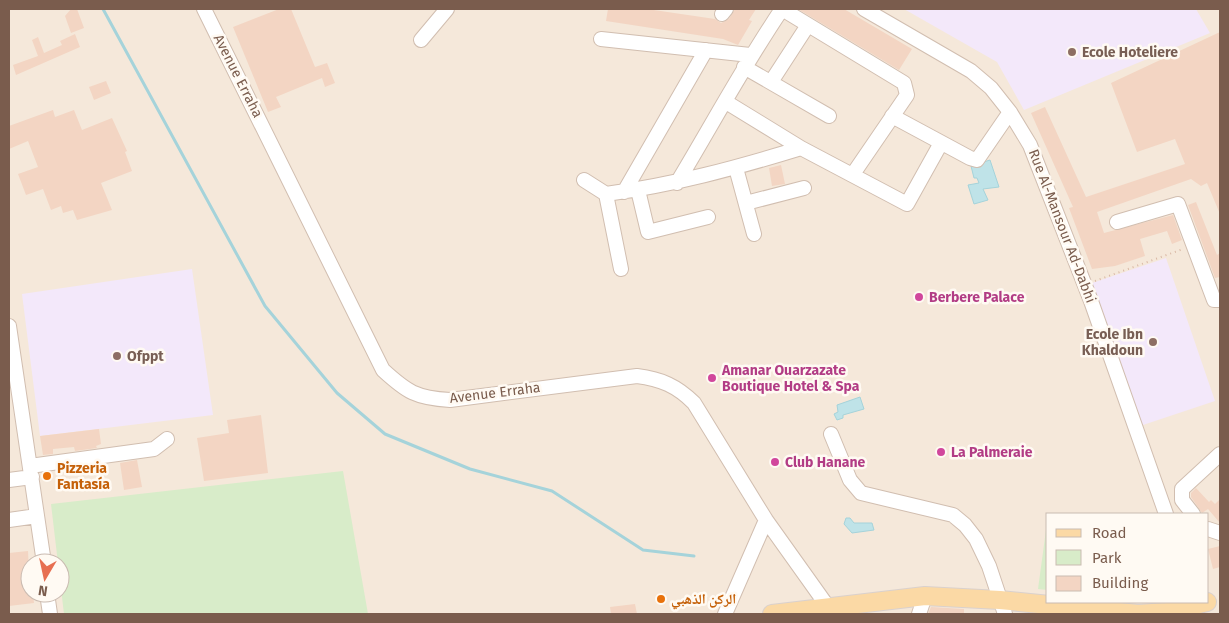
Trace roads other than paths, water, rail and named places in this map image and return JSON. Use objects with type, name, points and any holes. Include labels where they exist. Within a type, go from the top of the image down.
[{"type":"main road","points":[[772,614],[925,596],[1003,607],[1138,614],[1167,612],[1201,603]]},
{"type":"street","name":"Avenue Erraha","points":[[204,9],[379,361],[389,375],[406,391],[431,399],[450,400],[637,376],[660,379],[681,390],[694,403],[766,520],[828,607]]},
{"type":"street","points":[[421,40],[447,9]]},
{"type":"street","points":[[677,183],[726,102],[747,61],[782,9],[904,83],[907,95],[853,174]]},
{"type":"street","name":"Rue Al-Mansour Ad-Dabhi","points":[[864,9],[971,71],[991,88],[1010,112],[1030,145],[1085,285],[1166,513]]},
{"type":"street","points":[[771,82],[808,25]]},
{"type":"street","points":[[601,39],[706,50],[747,61],[771,82],[829,116]]},
{"type":"street","points":[[631,191],[706,50]]},
{"type":"street","points":[[726,102],[801,148],[907,204],[941,143]]},
{"type":"street","points":[[892,116],[977,160],[1010,112]]},
{"type":"street","points":[[584,180],[606,194],[631,191],[677,183],[736,168],[801,148]]},
{"type":"street","points":[[736,168],[754,234]]},
{"type":"street","points":[[746,203],[804,188]]},
{"type":"street","points":[[631,191],[648,232],[708,217]]},
{"type":"street","points":[[606,194],[621,270]]},
{"type":"street","points":[[1117,222],[1178,204],[1214,300],[1220,300]]},
{"type":"street","points":[[9,326],[43,553]]},
{"type":"street","points":[[831,434],[850,480],[861,493],[953,515],[966,526],[976,539],[989,566],[1003,607]]},
{"type":"street","points":[[9,480],[31,472],[154,449],[167,438]]},
{"type":"street","points":[[1192,513],[1182,500],[1182,489],[1217,462]]},
{"type":"street","points":[[9,520],[37,516]]},
{"type":"street","points":[[725,614],[766,520]]},
{"type":"street","points":[[918,614],[925,596]]},
{"type":"water","points":[[990,160],[999,187],[983,189],[988,200],[974,204],[968,185],[979,183],[977,178],[974,178],[971,166]]},
{"type":"water","points":[[860,397],[864,409],[843,415],[843,418],[837,420],[834,414],[838,412],[837,405]]},
{"type":"water","points":[[846,518],[850,518],[854,523],[872,523],[874,530],[852,533],[844,524]]},
{"type":"waterway","points":[[103,9],[265,306],[337,393],[385,434],[470,469],[552,491],[643,550],[694,556]]},
{"type":"place","name":"Ecole Hoteliere","points":[[1072,52]]},
{"type":"place","name":"Berbere Palace","points":[[919,297]]},
{"type":"place","name":"Ecole Ibn Khaldoun","points":[[1153,342]]},
{"type":"place","name":"Ofppt","points":[[117,356]]},
{"type":"place","name":"Amanar Ouarzazate Boutique Hotel & Spa","points":[[712,378]]},
{"type":"place","name":"La Palmeraie","points":[[941,452]]},
{"type":"place","name":"Club Hanane","points":[[775,462]]},
{"type":"place","name":"Pizzeria Fantasía","points":[[47,476]]},
{"type":"place","name":"الركن الذهبي","points":[[661,599]]}]
